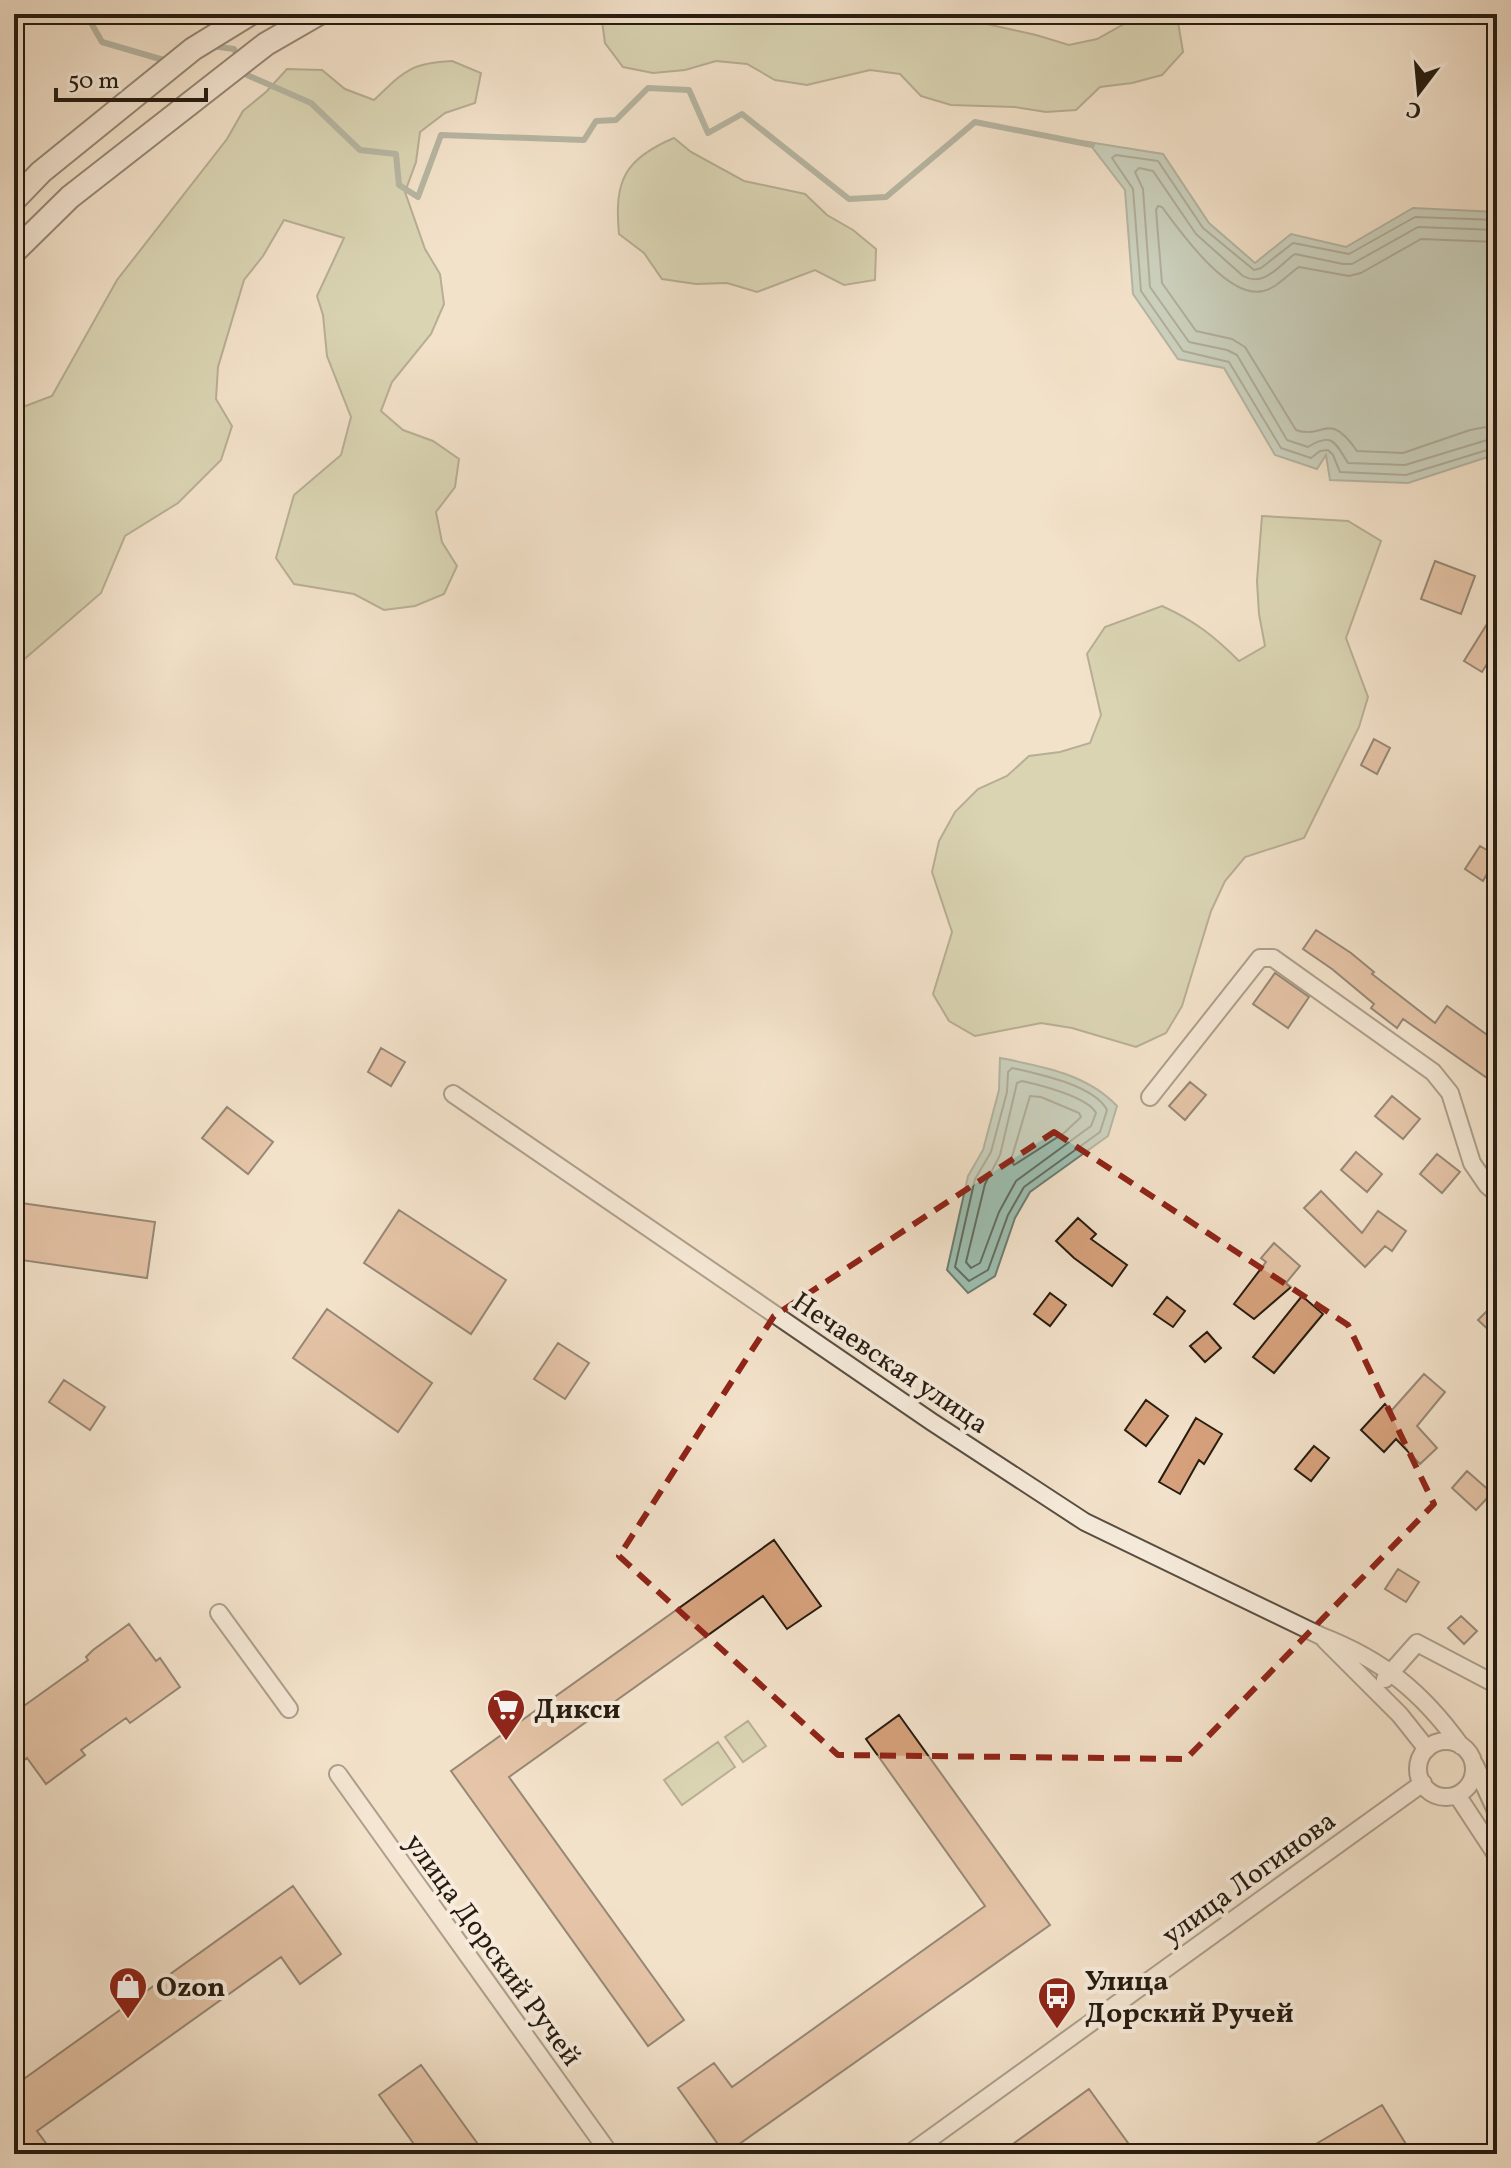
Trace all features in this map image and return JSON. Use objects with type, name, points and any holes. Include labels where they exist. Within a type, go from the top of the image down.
[{"type":"main road","points":[[14,200],[41,172],[193,49],[250,14]]},
{"type":"main road","points":[[14,252],[70,197],[266,44],[318,14]]},
{"type":"street","points":[[1150,1097],[1260,958],[1273,958],[1433,1072],[1450,1093],[1472,1163],[1497,1194]]},
{"type":"street","name":"Нечаевская улица","points":[[453,1094],[932,1422],[1085,1522],[1321,1636],[1357,1650],[1440,1717],[1461,1746]]},
{"type":"street","points":[[219,1613],[289,1709]]},
{"type":"street","name":"Нечаевская улица","points":[[1321,1636],[1400,1715],[1427,1749]]},
{"type":"street","points":[[1388,1676],[1417,1643],[1497,1685]]},
{"type":"street","points":[[1473,1760],[1472,1781],[1457,1795],[1436,1795],[1423,1783],[1418,1767],[1427,1749],[1446,1741],[1461,1746],[1473,1760],[1497,1813]]},
{"type":"street","name":"улица Дорский Ручей","points":[[338,1774],[610,2154]]},
{"type":"street","name":"улица Логинова","points":[[909,2154],[1423,1783]]},
{"type":"street","points":[[1457,1795],[1497,1856]]},
{"type":"highlighted area","points":[[1054,1132],[1348,1325],[1434,1504],[1186,1759],[838,1755],[619,1556],[774,1316]]},
{"type":"shaded area","points":[[601,14],[662,19],[668,14],[942,14],[1069,45],[1097,39],[1142,14],[1162,14],[1178,22],[1183,52],[1162,75],[1100,87],[1076,110],[1046,112],[1015,107],[951,105],[921,96],[900,74],[870,70],[807,85],[775,80],[747,64],[716,61],[685,70],[653,73],[623,67],[605,43]]},
{"type":"shaded area","points":[[452,61],[481,73],[475,103],[445,113],[420,132],[416,162],[405,192],[425,249],[440,274],[444,304],[431,334],[392,382],[381,411],[403,430],[433,441],[459,459],[455,487],[436,512],[442,542],[457,566],[444,594],[415,606],[384,610],[354,594],[294,584],[276,558],[294,495],[341,455],[351,417],[327,356],[323,315],[317,296],[344,238],[284,220],[263,256],[244,280],[218,367],[216,399],[232,426],[221,460],[178,503],[125,536],[101,593],[14,668],[14,414],[23,407],[52,396],[117,280],[227,139],[243,111],[287,69],[322,70],[345,89],[374,100],[393,82],[416,67]]},
{"type":"shaded area","points":[[674,138],[691,152],[744,181],[805,194],[827,215],[853,230],[876,249],[875,280],[844,285],[815,270],[757,292],[727,283],[696,284],[662,279],[644,253],[619,234],[618,200],[626,174],[633,164],[644,154]]},
{"type":"shaded area","points":[[1262,516],[1348,521],[1381,541],[1346,638],[1368,697],[1359,727],[1304,838],[1245,857],[1225,881],[1211,911],[1182,1006],[1166,1033],[1136,1047],[1072,1028],[1041,1023],[975,1036],[949,1021],[933,994],[952,932],[932,872],[939,841],[955,812],[978,789],[1007,776],[1029,756],[1060,752],[1090,743],[1101,715],[1087,654],[1105,627],[1162,606],[1204,630],[1239,661],[1265,646],[1257,581]]},
{"type":"shaded area","points":[[748,1721],[766,1746],[743,1762],[725,1737]]},
{"type":"shaded area","points":[[718,1742],[735,1767],[682,1805],[664,1780]]},
{"type":"water","points":[[1088,142],[1163,154],[1209,223],[1255,263],[1291,234],[1346,247],[1413,208],[1497,212],[1497,454],[1408,483],[1330,480],[1326,455],[1317,469],[1275,455],[1224,368],[1178,359],[1133,294],[1125,190]]},
{"type":"water","points":[[1000,1058],[1047,1068],[1078,1079],[1117,1106],[1108,1136],[1030,1192],[1015,1218],[995,1276],[968,1293],[947,1270],[968,1176],[983,1150],[999,1090]]},
{"type":"building","points":[[1435,561],[1475,576],[1461,614],[1421,599]]},
{"type":"building","points":[[1497,608],[1497,648],[1482,672],[1464,661]]},
{"type":"building","points":[[1374,739],[1390,748],[1377,774],[1361,765]]},
{"type":"building","points":[[1480,846],[1497,856],[1483,881],[1465,869]]},
{"type":"building","points":[[1316,930],[1351,953],[1374,972],[1372,974],[1435,1023],[1447,1006],[1497,1042],[1497,1085],[1403,1019],[1397,1028],[1371,1008],[1374,1004],[1303,949]]},
{"type":"building","points":[[1275,973],[1309,997],[1288,1028],[1253,1004]]},
{"type":"building","points":[[381,1048],[405,1062],[391,1086],[368,1072]]},
{"type":"building","points":[[1190,1082],[1206,1095],[1185,1120],[1169,1106]]},
{"type":"building","points":[[1392,1096],[1420,1119],[1403,1139],[1375,1116]]},
{"type":"building","points":[[227,1107],[273,1142],[248,1174],[202,1138]]},
{"type":"building","points":[[1356,1152],[1382,1174],[1367,1192],[1341,1170]]},
{"type":"building","points":[[1437,1154],[1460,1172],[1442,1193],[1420,1174]]},
{"type":"building","points":[[1321,1191],[1362,1233],[1378,1211],[1406,1231],[1392,1251],[1385,1246],[1365,1267],[1304,1208]]},
{"type":"building","points":[[14,1202],[155,1222],[147,1278],[14,1259]]},
{"type":"building","points":[[399,1210],[506,1280],[471,1334],[364,1263]]},
{"type":"building","points":[[1078,1218],[1096,1234],[1091,1239],[1127,1265],[1112,1286],[1056,1241]]},
{"type":"building","points":[[1274,1243],[1300,1266],[1286,1283],[1291,1287],[1254,1319],[1234,1304],[1266,1262],[1261,1258]]},
{"type":"building","points":[[1050,1293],[1066,1305],[1050,1326],[1034,1314]]},
{"type":"building","points":[[1302,1296],[1323,1314],[1274,1373],[1253,1357]]},
{"type":"building","points":[[1167,1297],[1185,1311],[1173,1327],[1154,1314]]},
{"type":"building","points":[[1497,1301],[1497,1338],[1478,1320]]},
{"type":"building","points":[[327,1309],[432,1383],[398,1432],[293,1358]]},
{"type":"building","points":[[1207,1332],[1221,1348],[1205,1362],[1190,1346]]},
{"type":"building","points":[[558,1343],[589,1363],[565,1399],[534,1379]]},
{"type":"building","points":[[1424,1374],[1445,1392],[1417,1426],[1437,1448],[1420,1464],[1396,1439],[1384,1452],[1361,1430],[1385,1404],[1392,1410]]},
{"type":"building","points":[[64,1380],[105,1407],[90,1430],[49,1402]]},
{"type":"building","points":[[1146,1400],[1168,1416],[1146,1446],[1125,1430]]},
{"type":"building","points":[[1196,1418],[1222,1434],[1204,1464],[1199,1460],[1180,1494],[1159,1482]]},
{"type":"building","points":[[1314,1446],[1329,1458],[1311,1481],[1295,1469]]},
{"type":"building","points":[[1467,1471],[1492,1493],[1476,1510],[1452,1488]]},
{"type":"building","points":[[774,1540],[821,1606],[787,1629],[763,1596],[509,1777],[684,2020],[648,2046],[451,1771]]},
{"type":"building","points":[[1398,1569],[1419,1582],[1406,1602],[1385,1589]]},
{"type":"building","points":[[1461,1616],[1477,1631],[1464,1644],[1448,1628]]},
{"type":"building","points":[[129,1624],[156,1661],[160,1658],[180,1687],[130,1723],[126,1718],[81,1750],[85,1755],[46,1784],[27,1758],[14,1768],[14,1713],[88,1660],[86,1657],[93,1650]]},
{"type":"building","points":[[899,1715],[1050,1925],[725,2154],[678,2088],[714,2063],[732,2087],[985,1906],[866,1739]]},
{"type":"building","points":[[293,1886],[341,1954],[300,1984],[281,1957],[37,2131],[54,2154],[14,2154],[14,2086]]},
{"type":"building","points":[[421,2065],[485,2154],[421,2154],[379,2095]]},
{"type":"building","points":[[1089,2089],[1136,2154],[999,2154]]},
{"type":"building","points":[[1382,2105],[1412,2154],[1299,2154]]},
{"type":"waterway","points":[[86,14],[102,42],[167,61]]},
{"type":"waterway","points":[[212,46],[234,49],[239,59]]},
{"type":"waterway","points":[[244,69],[247,75],[311,103],[360,150],[396,154],[399,185],[418,197],[441,135],[584,140],[596,121],[616,120],[648,88],[689,90],[708,133],[742,114],[849,199],[886,197],[975,122],[1092,145]]},
{"type":"place","name":"Дикси","points":[[506,1742]]},
{"type":"place","name":"Ozon","points":[[128,2020]]},
{"type":"place","name":"Улица Дорский Ручей","points":[[1057,2030]]}]
